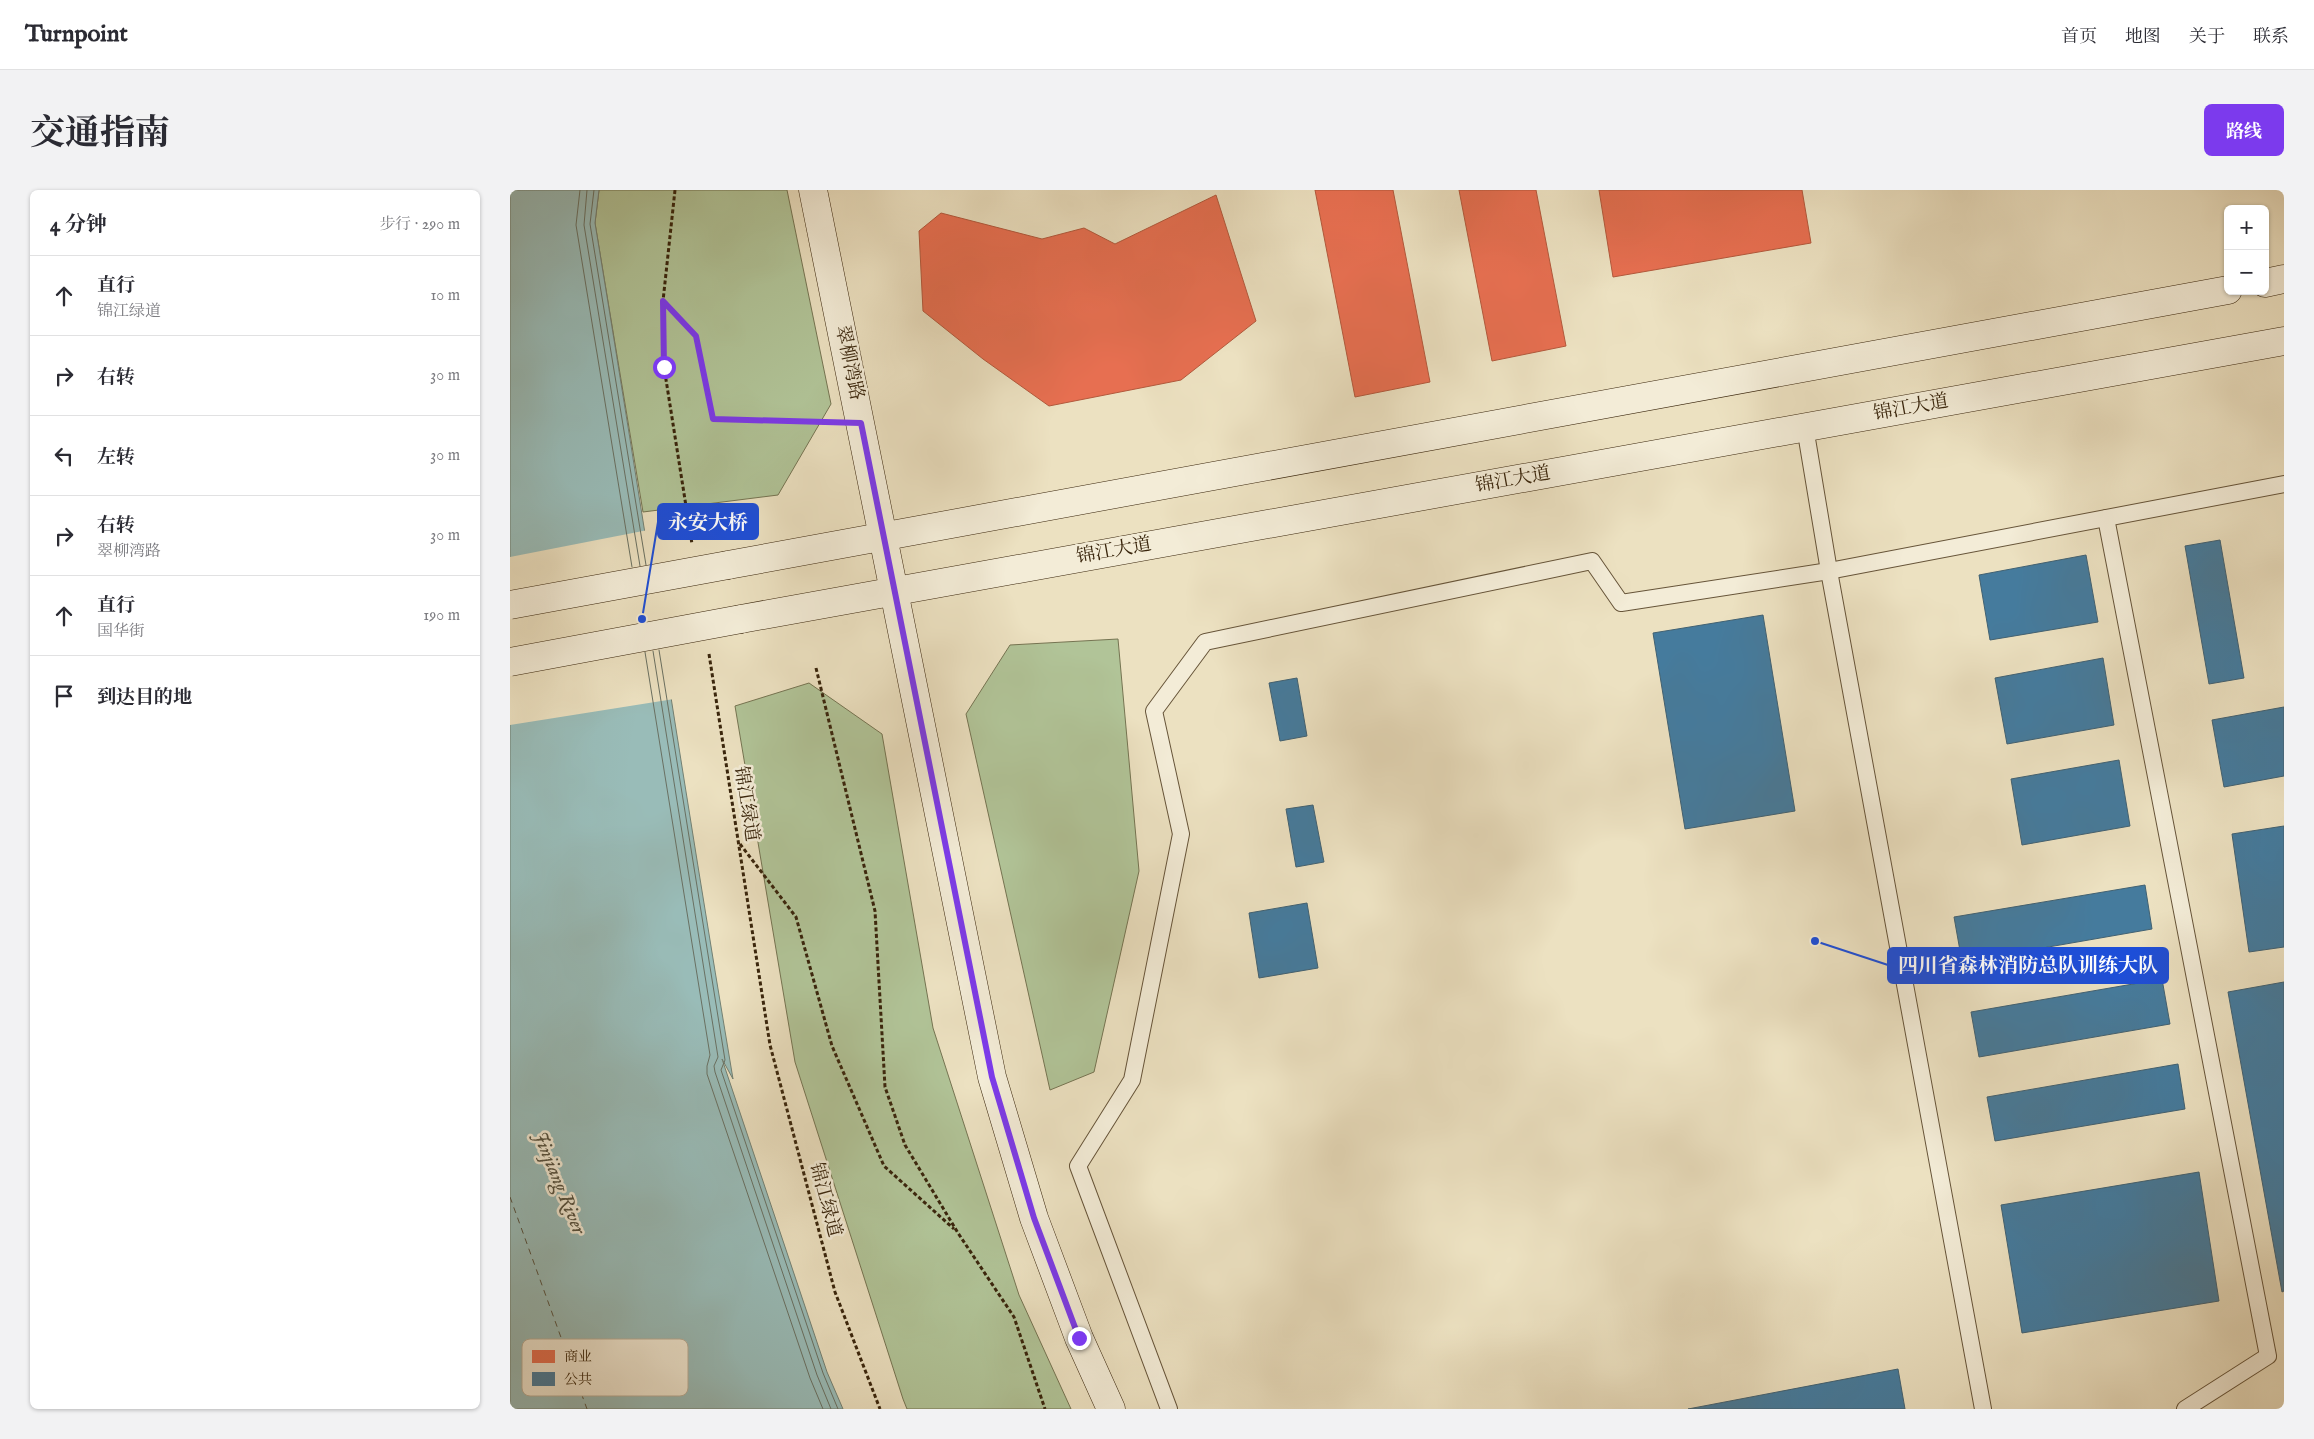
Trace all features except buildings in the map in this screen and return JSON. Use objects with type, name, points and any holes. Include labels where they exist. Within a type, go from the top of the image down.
[{"type":"main road","name":"翠柳湾路","points":[[813,190],[992,1077],[1034,1218],[1079,1338],[1111,1409]]},
{"type":"main road","points":[[2269,282],[2284,279]]},
{"type":"main road","points":[[510,605],[2224,291]]},
{"type":"main road","name":"锦江大道","points":[[510,662],[893,590],[2284,341]]},
{"type":"lane","points":[[1805,427],[1829,571],[1983,1409]]},
{"type":"lane","points":[[1169,1409],[1078,1166],[1132,1080],[1181,834],[1154,711],[1205,642],[1592,561],[1621,604],[1829,571],[2284,484]]},
{"type":"lane","points":[[2106,518],[2268,1356],[2185,1409]]},
{"type":"path","points":[[675,190],[663,301],[664,367],[693,551]]},
{"type":"path","points":[[663,301],[696,336],[713,419],[861,423]]},
{"type":"path","name":"锦江绿道","points":[[708,648],[770,1045],[835,1292],[880,1409]]},
{"type":"path","points":[[816,668],[875,911],[885,1087],[905,1145],[958,1233],[1014,1317],[1045,1409]]},
{"type":"path","points":[[738,842],[796,916],[832,1046],[884,1166],[958,1233]]},
{"type":"green space","points":[[599,190],[787,190],[831,404],[778,495],[643,512],[595,223]]},
{"type":"green space","points":[[1118,639],[1139,871],[1094,1072],[1050,1090],[966,714],[1010,645]]},
{"type":"green space","points":[[809,683],[882,734],[933,1028],[1019,1295],[1071,1409],[907,1409],[903,1399],[795,1062],[735,706]]},
{"type":"water","name":"Jinjiang River","points":[[510,190],[599,190],[595,223],[733,1079],[722,1059],[827,1372],[843,1409],[510,1409]]},
{"type":"pier","points":[[648,530],[674,699],[510,725],[510,557]]},
{"type":"ferry route","points":[[510,1197],[562,1339]]},
{"type":"ferry route","points":[[582,1396],[587,1409]]},
{"type":"place","name":"永安大桥","points":[[642,619]]},
{"type":"place","name":"四川省森林消防总队训练大队","points":[[1815,941]]},
{"type":"route","points":[[664,367],[663,301],[696,336],[713,419],[861,423],[992,1077],[1034,1218],[1079,1338]]}]
